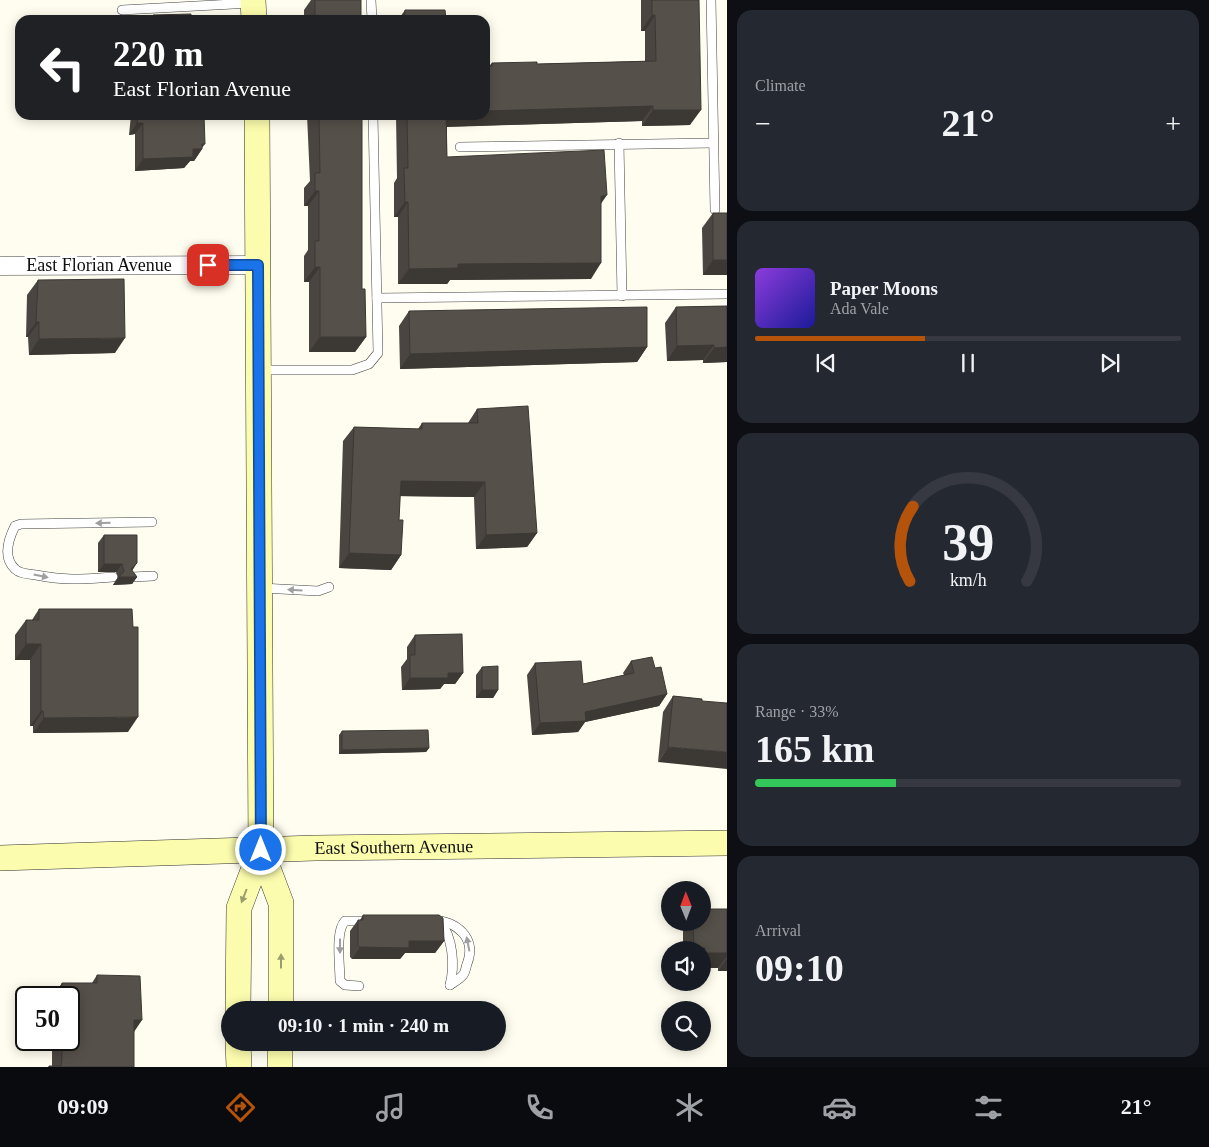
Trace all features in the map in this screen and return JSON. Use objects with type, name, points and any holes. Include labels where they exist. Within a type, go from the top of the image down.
[{"type":"main road","points":[[257,120],[261,850],[281,903],[281,1001]]},
{"type":"main road","name":"East Southern Avenue","points":[[0,858],[261,850],[726,843]]},
{"type":"main road","points":[[238,1001],[239,908],[261,850]]},
{"type":"main road","points":[[238,1051],[239,1067]]},
{"type":"main road","points":[[280,1051],[280,1067]]},
{"type":"street","name":"East Florian Avenue","points":[[0,266],[258,265]]},
{"type":"lane","points":[[371,0],[372,15]]},
{"type":"lane","points":[[711,0],[712,143],[715,210]]},
{"type":"lane","points":[[122,10],[254,8]]},
{"type":"lane","points":[[257,370],[352,370],[369,364],[378,353],[373,120]]},
{"type":"lane","points":[[619,143],[622,296]]},
{"type":"lane","points":[[460,147],[712,143]]},
{"type":"lane","points":[[377,298],[726,294]]},
{"type":"lane","points":[[113,577],[61,580],[19,572],[13,568],[9,556],[7,546],[10,535],[15,526],[21,524],[152,522]]},
{"type":"lane","points":[[132,577],[153,576]]},
{"type":"lane","points":[[261,588],[318,591],[329,587]]},
{"type":"lane","points":[[359,986],[345,985],[340,981],[340,936],[342,924],[350,920],[379,921]]},
{"type":"lane","points":[[425,920],[440,921],[454,925],[466,934],[470,945],[470,958],[463,975],[450,985],[453,973],[450,943],[446,929],[440,921]]},
{"type":"building","points":[[315,0],[361,0],[361,15],[315,15]]},
{"type":"building","points":[[652,0],[699,0],[701,110],[653,110],[653,106],[490,111],[490,66],[492,66],[492,63],[537,62],[537,64],[656,61],[655,15],[652,15]]},
{"type":"building","points":[[405,10],[445,10],[446,15],[405,15]]},
{"type":"building","points":[[191,14],[191,15],[153,15]]},
{"type":"building","points":[[137,120],[204,120],[205,144],[202,144],[202,149],[193,149],[193,157],[143,159],[143,123],[137,123]]},
{"type":"building","points":[[319,120],[362,120],[362,289],[365,289],[366,337],[320,337],[320,267],[315,267],[315,241],[319,241],[319,191],[315,191],[315,173],[320,173]]},
{"type":"building","points":[[407,120],[446,120],[447,157],[604,150],[607,195],[601,196],[601,263],[458,264],[458,268],[409,269],[408,202],[405,202],[404,168],[408,168]]},
{"type":"building","points":[[713,213],[727,213],[727,260],[713,260]]},
{"type":"building","points":[[124,279],[125,338],[39,339],[39,322],[36,322],[38,280]]},
{"type":"building","points":[[727,306],[727,347],[714,348],[714,345],[677,346],[676,307]]},
{"type":"building","points":[[647,307],[647,347],[410,354],[409,311]]},
{"type":"building","points":[[528,406],[537,533],[486,535],[485,482],[401,481],[399,520],[403,520],[401,555],[349,553],[354,427],[422,429],[422,423],[478,423],[477,409]]},
{"type":"building","points":[[104,535],[137,535],[137,563],[131,569],[137,577],[119,577],[124,571],[122,564],[104,564]]},
{"type":"building","points":[[39,609],[132,609],[133,627],[138,627],[138,717],[44,718],[43,711],[41,711],[41,644],[26,644],[26,620],[39,620]]},
{"type":"building","points":[[462,634],[463,673],[448,673],[448,678],[410,678],[410,655],[415,655],[415,635]]},
{"type":"building","points":[[652,657],[655,668],[661,667],[667,694],[585,712],[586,721],[540,723],[535,663],[581,661],[583,684],[634,673],[631,661]]},
{"type":"building","points":[[498,666],[498,690],[482,690],[482,667]]},
{"type":"building","points":[[673,696],[727,703],[727,752],[668,747]]},
{"type":"building","points":[[428,730],[429,748],[342,750],[342,731]]},
{"type":"building","points":[[711,909],[727,909],[727,953],[711,953],[711,941],[694,941],[693,931],[711,931]]},
{"type":"building","points":[[363,915],[439,915],[443,918],[444,941],[409,941],[409,948],[360,947],[358,945],[358,920],[363,920]]},
{"type":"building","points":[[97,975],[140,976],[142,1020],[134,1020],[134,1067],[49,1067],[61,1066],[62,1051],[80,1051],[80,986],[62,986],[62,983],[97,983]]},
{"type":"route","points":[[208,265],[258,265],[257,370],[261,606],[261,850]]}]
